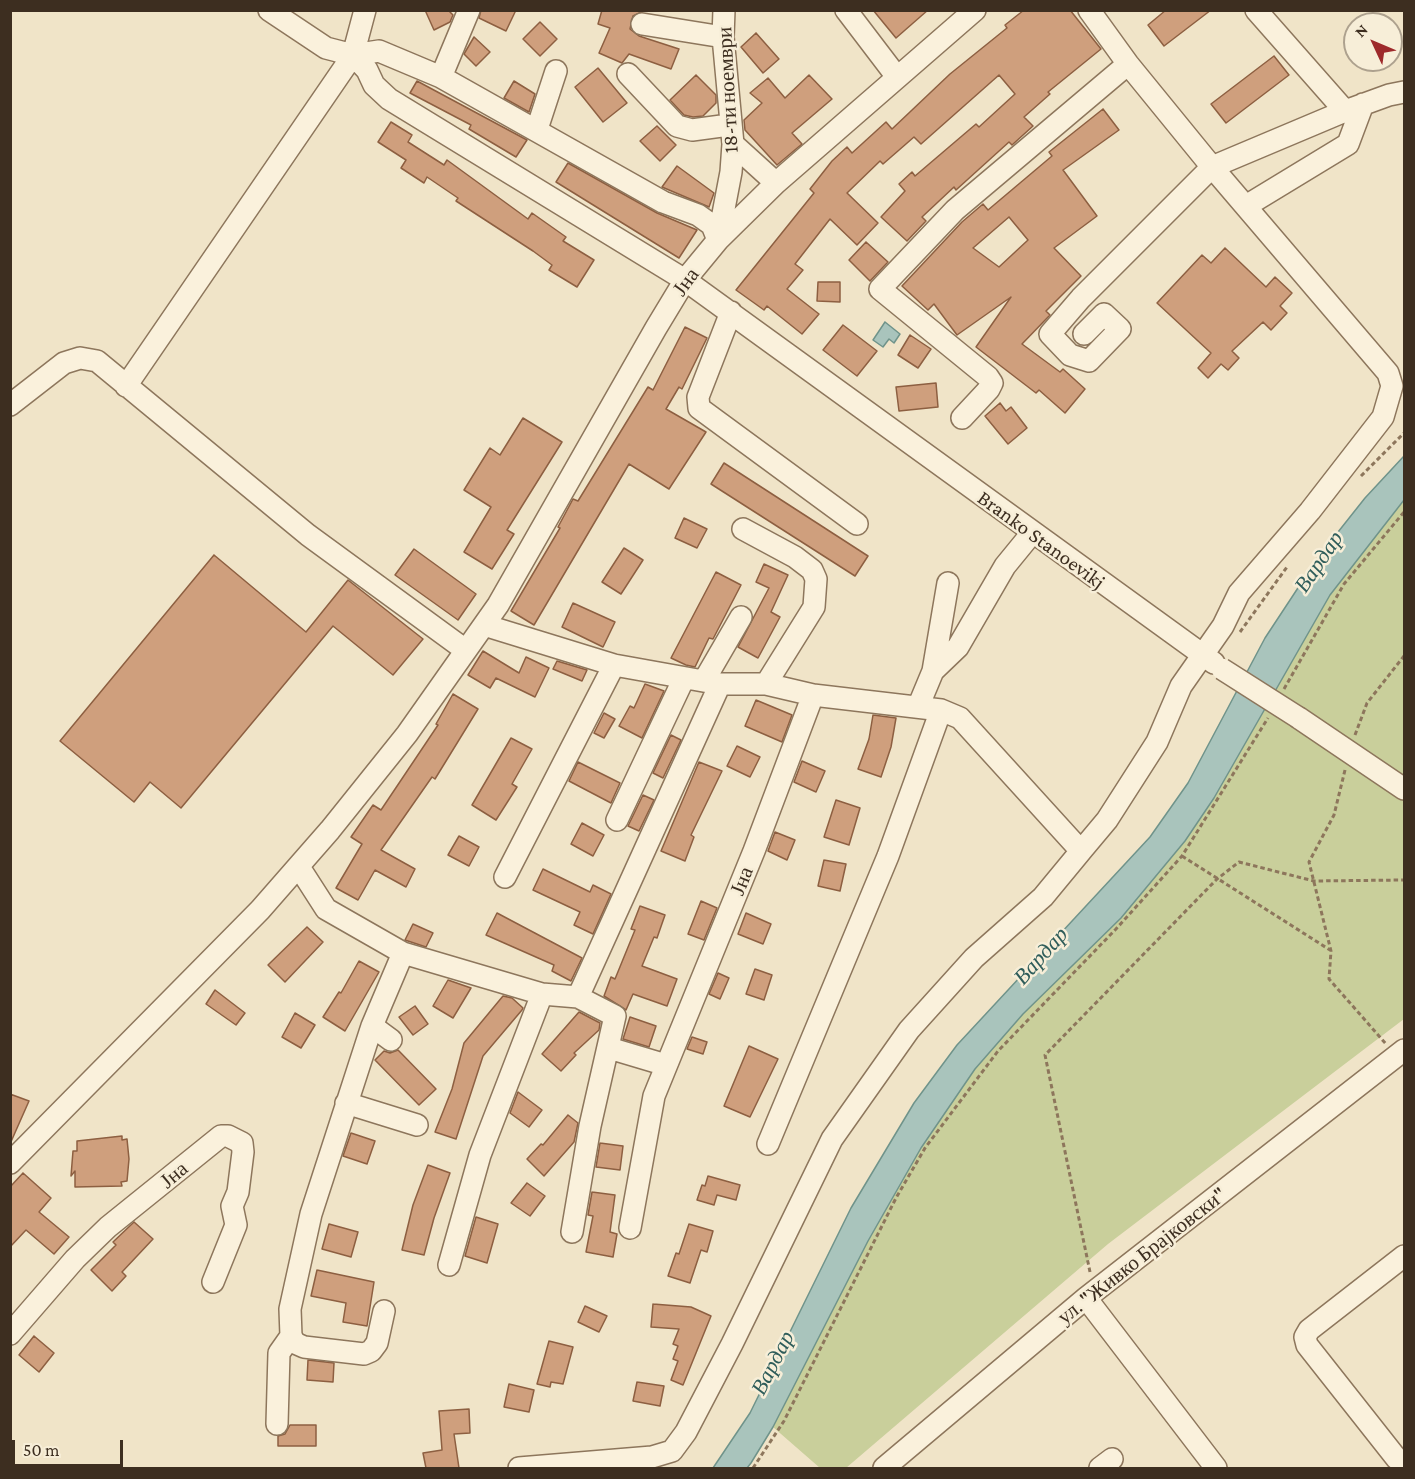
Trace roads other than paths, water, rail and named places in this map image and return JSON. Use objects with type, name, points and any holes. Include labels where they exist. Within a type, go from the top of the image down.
[{"type":"street","points":[[268,10],[326,48],[353,55],[379,51],[441,77],[663,202],[698,215],[712,225],[718,240]]},
{"type":"street","points":[[126,386],[353,55],[365,10]]},
{"type":"street","points":[[441,77],[470,10]]},
{"type":"street","name":"18-ти ноември","points":[[718,240],[731,172],[731,134],[723,37],[724,10]]},
{"type":"street","points":[[846,10],[897,77]]},
{"type":"street","name":"Јна","points":[[10,1163],[260,910],[299,867],[407,734],[464,649],[484,625],[685,280],[718,240],[776,183],[975,10]]},
{"type":"street","points":[[657,1468],[686,1432],[732,1344],[832,1139],[909,1030],[974,958],[1043,897],[1107,820],[1157,742],[1181,686],[1223,626],[1239,593],[1310,511],[1383,417],[1392,386],[1388,373],[1212,167],[1128,64],[1089,10]]},
{"type":"street","points":[[1256,10],[1354,107]]},
{"type":"street","points":[[642,24],[723,37]]},
{"type":"street","name":"Branko Stanoevikj","points":[[353,55],[367,70],[374,86],[389,99],[685,280],[1202,656],[1404,789]]},
{"type":"street","points":[[962,418],[990,389],[992,383],[988,377],[880,289],[955,210],[1128,64]]},
{"type":"street","points":[[537,129],[556,70]]},
{"type":"street","points":[[628,74],[677,126],[731,134],[776,183]]},
{"type":"street","points":[[1084,334],[1104,314],[1120,329],[1089,361],[1070,355],[1050,334],[1081,298],[1212,167],[1354,107],[1404,92]]},
{"type":"street","points":[[1246,206],[1348,144],[1354,107]]},
{"type":"street","points":[[731,312],[698,397],[699,408],[857,524]]},
{"type":"street","points":[[10,405],[64,363],[80,358],[97,361],[308,535],[464,649]]},
{"type":"street","points":[[743,529],[795,557],[812,570],[816,579],[814,607],[765,684]]},
{"type":"street","points":[[933,671],[958,647],[1005,566],[1032,534]]},
{"type":"street","points":[[918,707],[933,671],[948,583]]},
{"type":"street","points":[[617,820],[741,617]]},
{"type":"street","points":[[484,625],[614,665],[703,680],[765,684],[813,695],[941,710],[960,718],[1081,851]]},
{"type":"street","points":[[505,877],[614,665]]},
{"type":"street","points":[[578,997],[703,680]]},
{"type":"street","name":"Јна","points":[[630,1228],[654,1096],[754,851],[813,695]]},
{"type":"street","points":[[768,1144],[888,856],[941,710]]},
{"type":"street","points":[[299,867],[326,909],[403,953],[542,994],[578,997],[615,1016],[590,1126],[572,1232]]},
{"type":"street","points":[[384,1311],[377,1342],[371,1351],[364,1354],[304,1347],[296,1343],[291,1336],[290,1309],[311,1214],[372,1026],[403,953]]},
{"type":"street","points":[[448,1265],[480,1155],[542,994]]},
{"type":"street","points":[[372,1026],[391,1040]]},
{"type":"street","points":[[609,1048],[666,1065]]},
{"type":"street","name":"ул. \"Живко Брајковски\"","points":[[884,1468],[1090,1295],[1400,1053]]},
{"type":"street","points":[[346,1103],[417,1125]]},
{"type":"street","name":"Јна","points":[[10,1334],[75,1259],[108,1227],[221,1136],[228,1136],[242,1143],[243,1152],[238,1192],[232,1206],[236,1225],[213,1282]]},
{"type":"street","points":[[1396,1460],[1307,1345],[1305,1337],[1309,1330],[1404,1256]]},
{"type":"street","points":[[1090,1295],[1216,1468]]},
{"type":"street","points":[[277,1424],[279,1353],[291,1336]]},
{"type":"street","points":[[519,1468],[652,1457],[672,1451]]},
{"type":"water","points":[[885,322],[900,334],[894,343],[889,339],[883,347],[873,340]]},
{"type":"water","name":"Вардар","points":[[1404,456],[1404,500],[1330,595],[1214,798],[1185,841],[1121,918],[1023,1014],[975,1069],[921,1148],[868,1241],[773,1427],[751,1463],[747,1468],[713,1468],[750,1413],[851,1208],[914,1103],[957,1045],[1150,837],[1188,783],[1265,638],[1319,556],[1365,498]]}]
